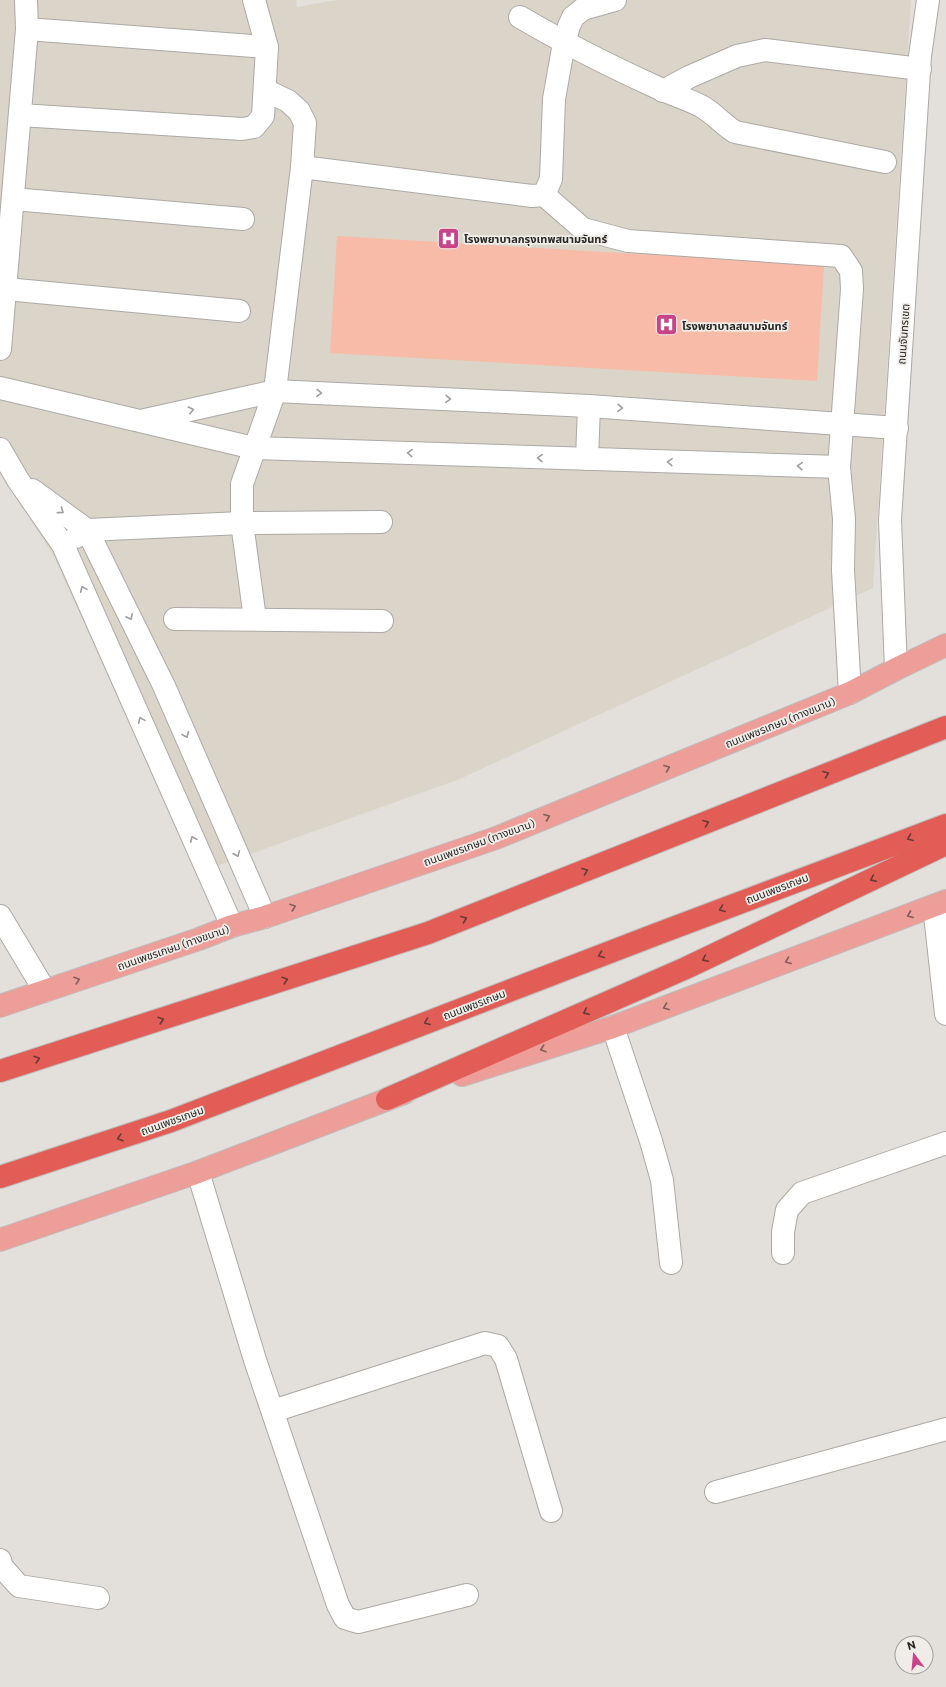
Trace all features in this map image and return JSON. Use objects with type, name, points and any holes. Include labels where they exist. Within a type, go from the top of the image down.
[{"type":"highway","points":[[0,1072],[428,933],[946,727]]},
{"type":"highway","name":"ถนนเพชรเกษม","points":[[0,1177],[171,1122],[657,934],[946,825]]},
{"type":"highway","points":[[387,1099],[686,968],[946,844]]},
{"type":"main road","name":"ถนนเพชรเกษม (ทางขนาน)","points":[[0,1006],[232,926],[264,917],[496,838],[850,693],[946,645]]},
{"type":"main road","points":[[0,1240],[198,1172],[387,1099],[613,1027],[940,903]]},
{"type":"street","points":[[0,349],[27,29],[26,0]]},
{"type":"street","points":[[20,115],[242,130],[254,127],[263,116],[267,47],[254,0]]},
{"type":"street","points":[[544,195],[551,179],[554,98],[564,43],[573,17],[583,9],[615,0]]},
{"type":"street","name":"ถนนจันทรเขต","points":[[896,669],[890,520],[920,69],[928,0]]},
{"type":"street","points":[[520,17],[564,43],[663,90],[703,107],[713,114],[725,126],[735,132],[885,162]]},
{"type":"street","points":[[27,29],[267,47]]},
{"type":"street","points":[[663,90],[737,56],[765,50],[920,69]]},
{"type":"street","points":[[254,619],[242,523],[242,484],[275,391],[302,167],[305,123],[299,111],[288,101],[265,90]]},
{"type":"street","points":[[302,167],[532,196],[544,195],[583,229],[628,241],[841,256],[851,271],[852,289],[839,468],[844,519],[843,570],[850,693]]},
{"type":"street","points":[[13,199],[243,219]]},
{"type":"street","points":[[6,289],[239,311]]},
{"type":"street","points":[[0,388],[254,448],[839,468]]},
{"type":"street","points":[[139,421],[275,391],[589,406],[897,428]]},
{"type":"street","points":[[587,459],[589,406]]},
{"type":"street","points":[[0,449],[18,480],[63,545],[232,926]]},
{"type":"street","points":[[18,480],[87,530],[164,686],[264,917]]},
{"type":"street","points":[[63,545],[87,530],[242,523],[381,522]]},
{"type":"street","points":[[175,620],[254,619],[382,621]]},
{"type":"street","points":[[940,903],[946,1014]]},
{"type":"street","points":[[0,916],[46,991]]},
{"type":"street","points":[[613,1027],[651,1141],[662,1180],[671,1263]]},
{"type":"street","points":[[783,1253],[783,1232],[787,1210],[802,1193],[946,1143]]},
{"type":"street","points":[[198,1172],[255,1360],[338,1605],[345,1618],[358,1622],[467,1595]]},
{"type":"street","points":[[273,1411],[485,1343],[498,1346],[506,1359],[551,1511]]},
{"type":"street","points":[[716,1492],[946,1429]]},
{"type":"street","points":[[0,1560],[2,1567],[18,1586],[98,1598]]},
{"type":"shaded area","name":"โรงพยาบาลกรุงเทพสนามจันทร์","points":[[0,0],[296,0],[297,7],[337,0],[911,0],[873,588],[460,779],[197,873],[54,557],[0,470]]},
{"type":"building","points":[[337,236],[824,265],[817,381],[330,353]]},
{"type":"place","name":"โรงพยาบาลกรุงเทพสนามจันทร์","points":[[448,238]]},
{"type":"place","name":"โรงพยาบาลสนามจันทร์","points":[[667,325]]}]
